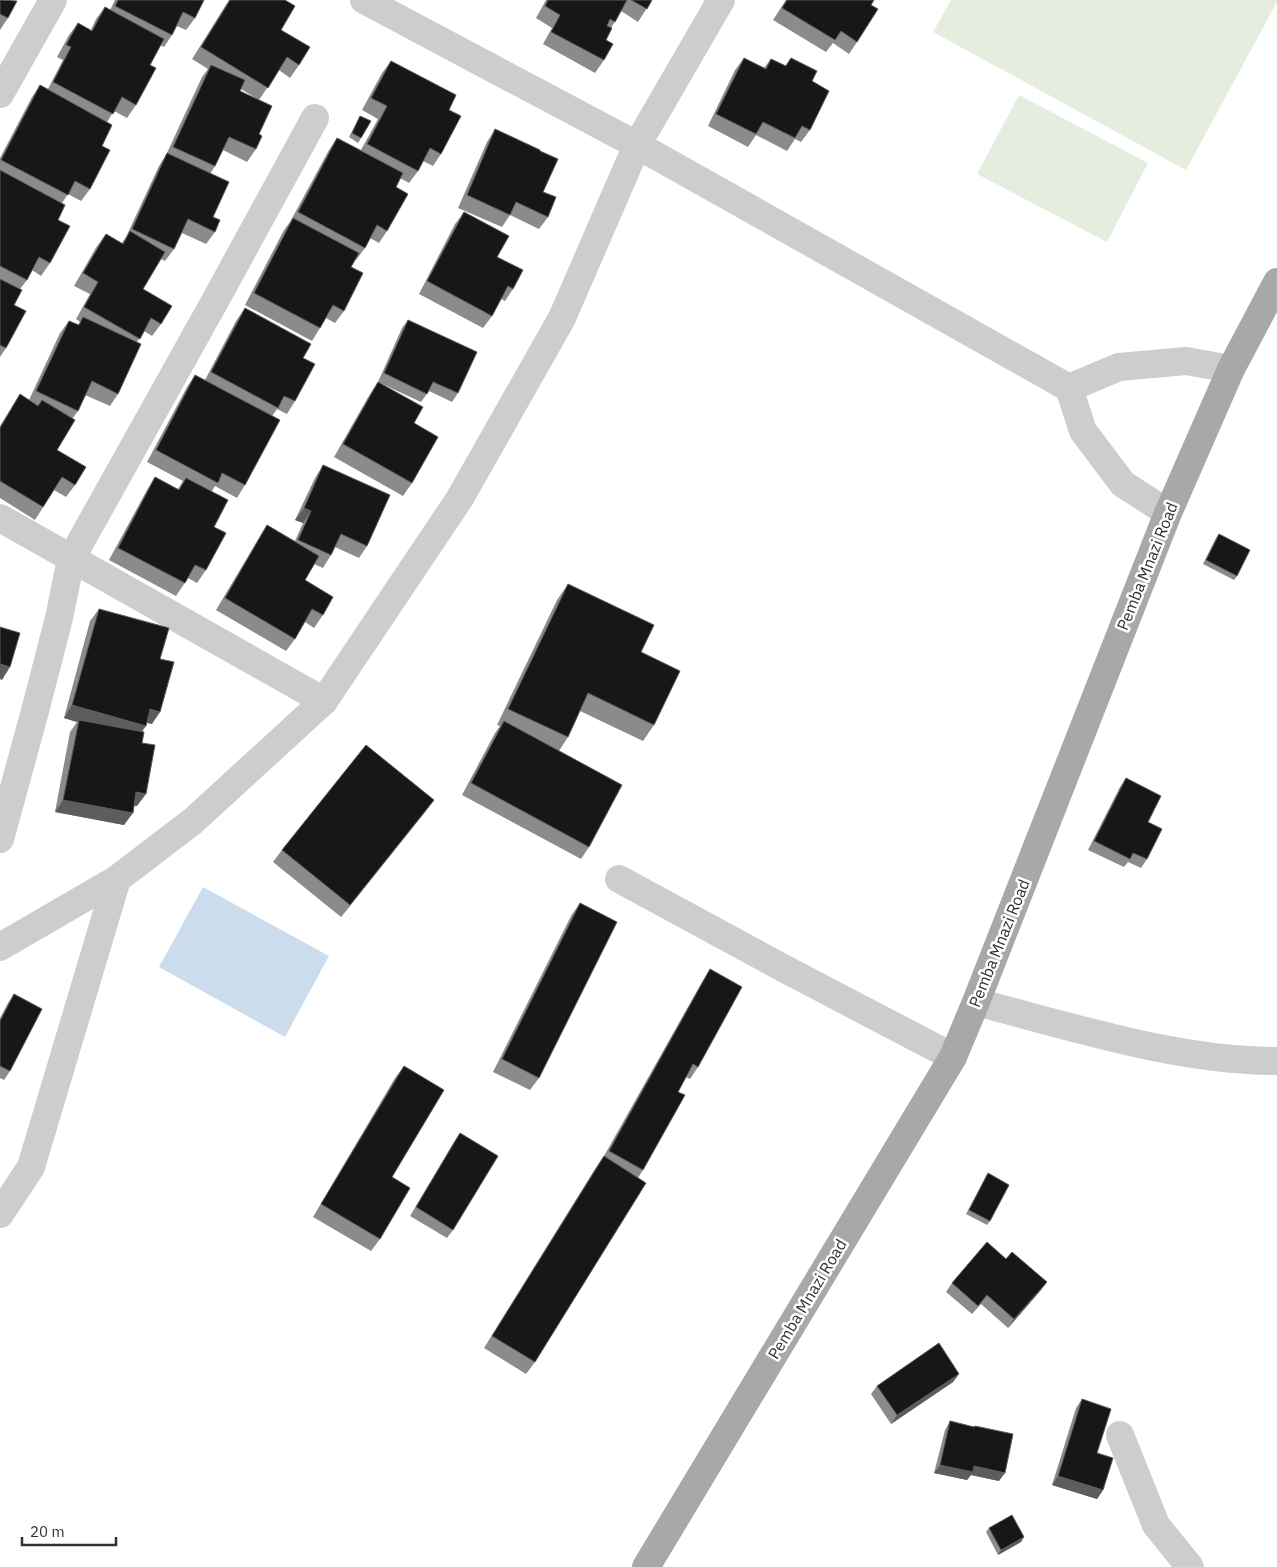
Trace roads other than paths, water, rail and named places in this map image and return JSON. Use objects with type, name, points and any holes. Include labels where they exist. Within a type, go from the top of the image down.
[{"type":"main road","name":"Pemba Mnazi Road","points":[[646,1567],[953,1056],[976,1002],[1168,513],[1231,369],[1277,282]]},
{"type":"street","points":[[0,94],[53,0]]},
{"type":"street","points":[[364,0],[638,145],[1069,388],[1083,431],[1123,484],[1168,513]]},
{"type":"street","points":[[0,947],[117,879],[193,821],[324,701],[460,498],[548,344],[562,318],[638,145],[721,0]]},
{"type":"street","points":[[0,838],[40,693],[59,618],[71,558],[315,118]]},
{"type":"street","points":[[1069,388],[1119,367],[1186,361],[1231,369]]},
{"type":"street","points":[[0,518],[324,701]]},
{"type":"street","points":[[0,1214],[31,1167],[117,879]]},
{"type":"street","points":[[619,879],[776,964],[953,1056]]},
{"type":"street","points":[[976,1002],[1160,1049],[1248,1061],[1277,1061]]},
{"type":"street","points":[[1120,1434],[1156,1525],[1190,1567]]},
{"type":"water","points":[[203,887],[329,956],[285,1037],[159,967]]}]
